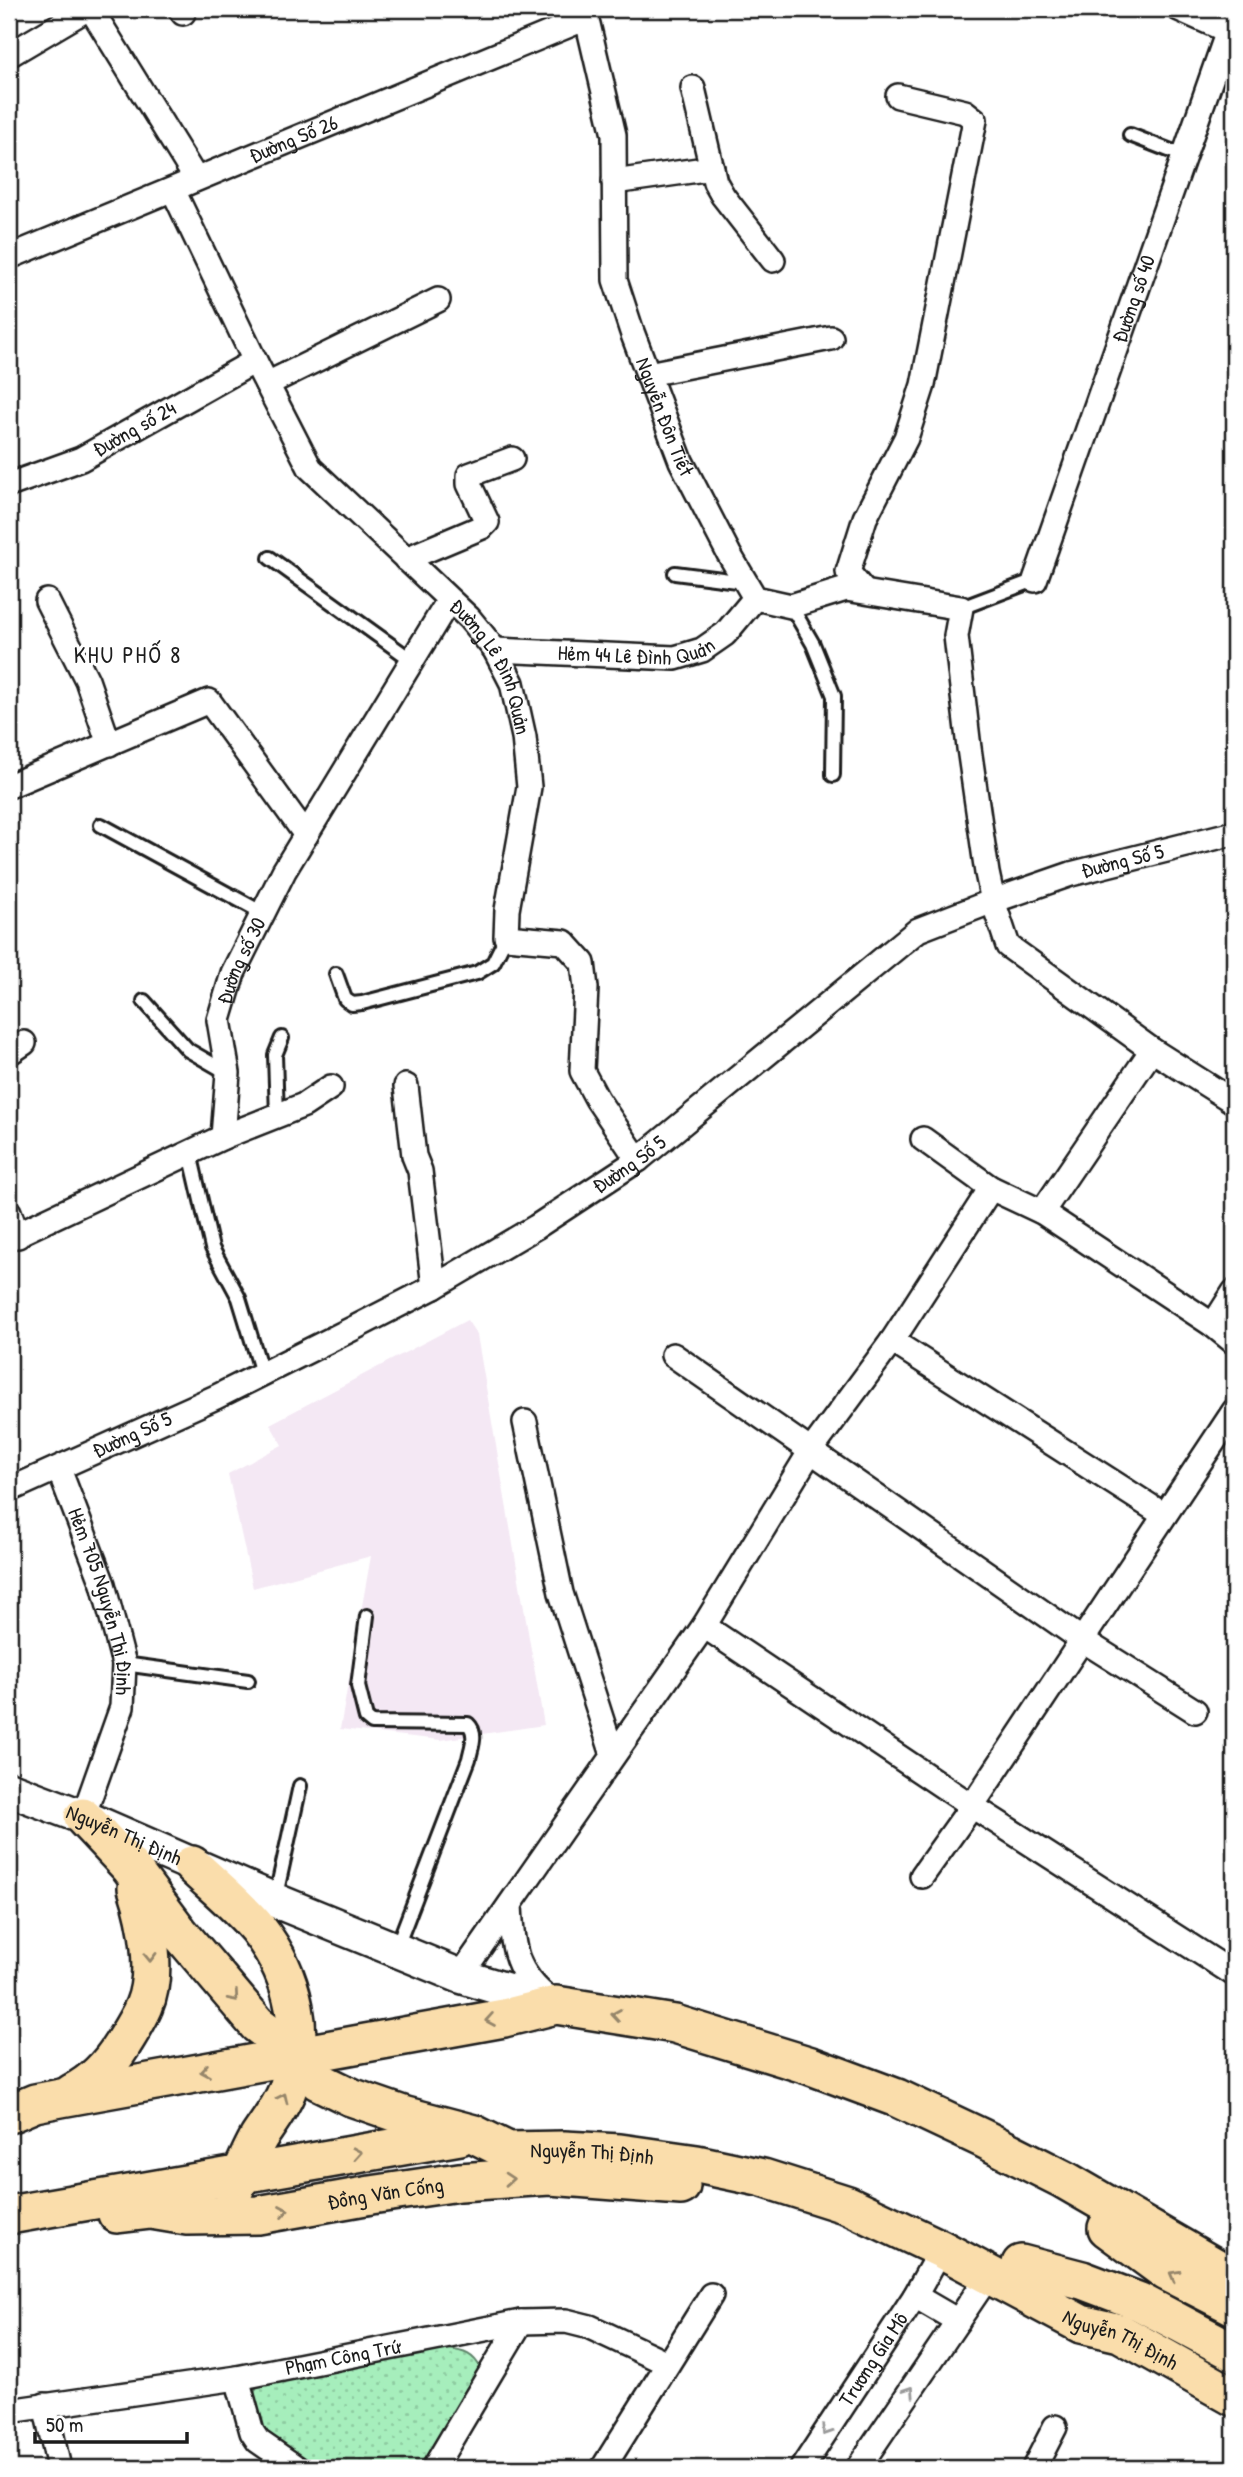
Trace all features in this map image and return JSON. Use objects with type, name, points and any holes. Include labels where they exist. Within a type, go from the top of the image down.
[{"type":"main road","name":"Nguyễn Thị Định","points":[[9,1789],[83,1817],[274,1900],[460,1976],[556,2005],[675,2024],[736,2025],[807,2043],[884,2073],[1008,2126],[1081,2170],[1234,2278]]},
{"type":"main road","name":"Nguyễn Thị Định","points":[[83,1817],[130,1867],[179,1932],[257,2024],[296,2054],[318,2081],[351,2097],[406,2116],[474,2134],[508,2151],[620,2153],[697,2164],[766,2169],[846,2184],[946,2240],[1004,2265],[1234,2384]]},
{"type":"main road","points":[[192,1865],[257,1928],[274,1954],[291,1991],[297,2023],[296,2054],[287,2090],[259,2138],[224,2217]]},
{"type":"main road","points":[[28,2103],[89,2085],[114,2059],[145,2004],[150,1968],[149,1939],[144,1909],[130,1867]]},
{"type":"main road","points":[[28,2103],[504,2018],[556,2005]]},
{"type":"main road","name":"Nguyễn Thị Định","points":[[675,2024],[823,2070],[897,2098],[982,2138],[1167,2272],[1234,2278]]},
{"type":"main road","name":"Đồng Văn Cống","points":[[9,2234],[92,2208],[191,2182],[474,2134]]},
{"type":"main road","points":[[191,2182],[259,2138]]},
{"type":"main road","name":"Đồng Văn Cống","points":[[9,2215],[92,2208],[151,2210],[187,2216],[258,2215],[459,2182],[550,2176],[650,2182],[708,2189],[744,2187],[766,2169]]},
{"type":"main road","points":[[151,2210],[205,2200],[242,2173]]},
{"type":"main road","name":"Nguyễn Thị Định","points":[[1004,2265],[1082,2280],[1140,2302],[1234,2352]]},
{"type":"main road","points":[[1004,2265],[1067,2316],[1234,2419]]},
{"type":"main road","name":"Nguyễn Thị Định","points":[[1067,2316],[1120,2333],[1234,2397]]},
{"type":"main road","points":[[1120,2333],[1156,2342]]},
{"type":"street","points":[[9,55],[89,9],[196,179]]},
{"type":"street","points":[[1179,9],[1231,25]]},
{"type":"street","name":"Đường Số 26","points":[[9,257],[589,18]]},
{"type":"street","name":"Nguyễn Đôn Tiết","points":[[589,18],[614,135],[615,280],[681,461],[750,590]]},
{"type":"street","name":"Đường số 40","points":[[1035,580],[1231,25]]},
{"type":"street","points":[[693,88],[715,181],[723,196],[773,260]]},
{"type":"street","points":[[863,590],[848,572],[865,518],[906,438],[923,385],[975,120],[965,111],[898,96]]},
{"type":"street","points":[[614,182],[712,168]]},
{"type":"street","name":"Đường Lê Đình Quản","points":[[173,190],[310,468],[469,618],[495,650],[512,682],[524,737],[529,787],[507,909],[506,937]]},
{"type":"street","points":[[267,384],[438,300]]},
{"type":"street","points":[[648,374],[831,338]]},
{"type":"street","name":"Đường số 24","points":[[9,485],[81,459],[255,361]]},
{"type":"street","points":[[407,559],[482,527],[487,522],[469,484],[469,475],[512,459]]},
{"type":"street","points":[[750,590],[790,606],[846,589],[961,608],[956,636],[969,748],[993,901],[1008,946],[1152,1050],[1234,1102]]},
{"type":"street","name":"Hẻm 44 Lê Đình Quản","points":[[495,650],[675,658],[702,650],[724,634],[750,590]]},
{"type":"street","name":"Đường số 30","points":[[223,1137],[228,1073],[219,1020],[233,973],[306,835],[449,600]]},
{"type":"street","points":[[47,601],[87,680],[109,744]]},
{"type":"street","points":[[9,786],[209,701],[306,835]]},
{"type":"street","name":"Đường Số 5","points":[[9,1490],[262,1373],[434,1287],[536,1227],[638,1160],[918,930],[1071,874],[1234,833]]},
{"type":"street","points":[[506,937],[564,942],[583,963],[586,988],[582,1071],[597,1099],[638,1160]]},
{"type":"street","points":[[1042,1212],[1152,1050]]},
{"type":"street","points":[[406,1086],[414,1156],[420,1171],[434,1287]]},
{"type":"street","points":[[9,1212],[14,1237],[223,1137],[304,1105],[331,1087]]},
{"type":"street","points":[[923,1139],[990,1188],[1042,1212],[1213,1325],[1234,1342]]},
{"type":"street","points":[[460,1976],[704,1626],[810,1452],[892,1341],[990,1188]]},
{"type":"street","points":[[1213,1325],[1234,1292]]},
{"type":"street","points":[[892,1341],[1164,1515]]},
{"type":"street","points":[[673,1355],[1081,1639],[1195,1710]]},
{"type":"street","points":[[922,1876],[972,1806],[1234,1411]]},
{"type":"street","points":[[525,1422],[561,1593],[613,1755]]},
{"type":"street","name":"Hẻm 705 Nguyễn Thị Định","points":[[59,1468],[103,1584],[124,1664],[122,1707],[83,1817]]},
{"type":"street","points":[[704,1626],[972,1806],[1234,1974]]},
{"type":"street","points":[[510,1905],[512,1942],[522,1973],[535,1989],[556,2005]]},
{"type":"street","name":"Trương Gia Mô","points":[[802,2468],[915,2296],[946,2240]]},
{"type":"street","points":[[858,2468],[958,2321],[1004,2265]]},
{"type":"street","points":[[603,2468],[711,2295]]},
{"type":"street","points":[[915,2296],[958,2321]]},
{"type":"street","name":"Phạm Công Trứ","points":[[9,2411],[237,2378],[521,2322],[566,2321],[590,2327],[667,2363]]},
{"type":"street","points":[[434,2468],[521,2322]]},
{"type":"street","points":[[237,2378],[252,2432],[258,2441],[298,2468]]},
{"type":"street","points":[[45,2405],[59,2468]]},
{"type":"street","points":[[1034,2468],[1055,2427]]},
{"type":"lane","points":[[1130,135],[1184,156]]},
{"type":"lane","points":[[270,558],[414,661]]},
{"type":"lane","points":[[675,573],[750,590]]},
{"type":"lane","points":[[961,608],[1035,580]]},
{"type":"lane","points":[[790,606],[813,644],[834,696],[833,775]]},
{"type":"lane","points":[[101,825],[263,913]]},
{"type":"lane","points":[[336,974],[345,999],[352,1004],[362,1003],[477,973],[493,963],[506,937]]},
{"type":"lane","points":[[144,1001],[188,1050],[228,1073]]},
{"type":"lane","points":[[276,1116],[275,1055],[282,1038]]},
{"type":"lane","points":[[190,1153],[212,1248],[239,1298],[262,1373]]},
{"type":"lane","points":[[367,1616],[358,1686],[366,1718],[372,1723],[468,1724],[474,1735],[469,1759],[396,1949]]},
{"type":"lane","points":[[124,1664],[248,1681]]},
{"type":"lane","points":[[274,1900],[300,1786]]},
{"type":"shaded area","points":[[467,1320],[477,1335],[544,1725],[441,1740],[340,1729],[371,1556],[253,1588],[228,1474],[282,1445],[270,1424]]},
{"type":"green space","points":[[448,2349],[468,2354],[481,2369],[477,2382],[422,2468],[298,2468],[260,2444],[253,2395],[256,2388],[269,2380]]},
{"type":"district","name":"KHU PHỐ 8","points":[[128,655]]}]
